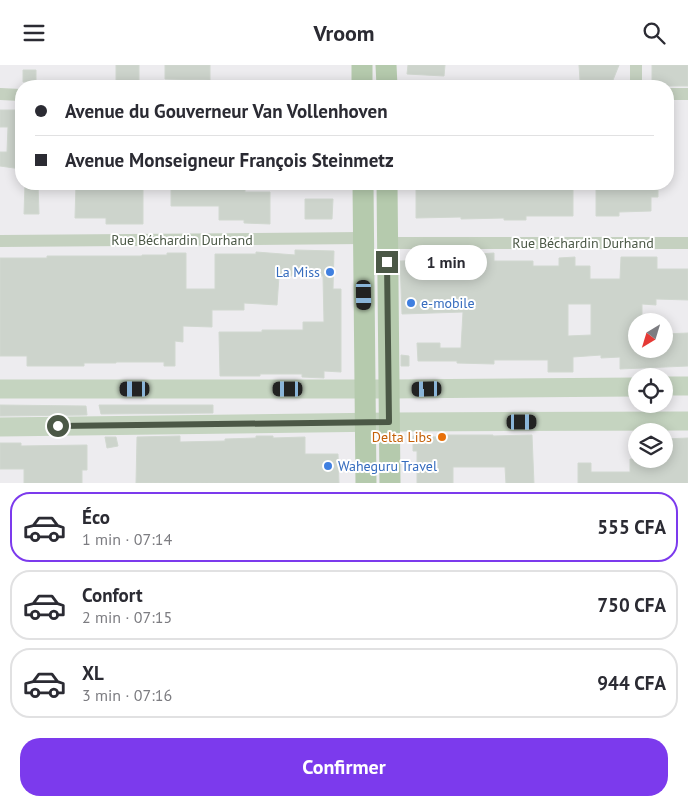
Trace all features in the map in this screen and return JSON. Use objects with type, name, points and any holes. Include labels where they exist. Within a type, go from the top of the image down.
[{"type":"main road","points":[[362,65],[362,80]]},
{"type":"main road","points":[[386,65],[387,80]]},
{"type":"main road","points":[[364,190],[366,483]]},
{"type":"main road","points":[[387,190],[390,483]]},
{"type":"main road","points":[[673,386],[688,386]]},
{"type":"main road","points":[[0,389],[628,387]]},
{"type":"main road","points":[[0,427],[389,422],[688,421]]},
{"type":"street","points":[[636,65],[636,80]]},
{"type":"street","points":[[0,94],[15,95]]},
{"type":"street","points":[[674,94],[688,94]]},
{"type":"street","name":"Rue Béchardin Durhand","points":[[0,241],[364,239]]},
{"type":"street","name":"Rue Béchardin Durhand","points":[[387,243],[688,243]]},
{"type":"building","points":[[116,65],[139,65],[139,80],[116,80]]},
{"type":"building","points":[[165,65],[210,65],[210,80],[165,79]]},
{"type":"building","points":[[408,65],[445,65],[444,76],[407,74]]},
{"type":"building","points":[[579,65],[619,65],[613,80],[580,80]]},
{"type":"building","points":[[652,65],[688,65],[688,86],[674,86],[674,80],[652,80]]},
{"type":"building","points":[[23,70],[36,70],[36,80],[23,80]]},
{"type":"building","points":[[0,110],[15,110],[15,168],[0,166],[0,152],[7,152],[8,127],[0,127]]},
{"type":"building","points":[[25,190],[38,190],[39,214],[24,214]]},
{"type":"building","points":[[76,190],[143,190],[143,224],[106,224],[106,218],[75,218]]},
{"type":"building","points":[[171,190],[270,192],[270,224],[244,223],[244,220],[219,220],[219,206],[171,206]]},
{"type":"building","points":[[416,190],[573,190],[573,216],[526,216],[526,220],[504,220],[504,218],[461,219],[461,217],[416,218]]},
{"type":"building","points":[[596,190],[658,190],[658,197],[651,197],[651,211],[619,212],[619,216],[596,216]]},
{"type":"building","points":[[305,199],[333,199],[332,219],[305,219]]},
{"type":"building","points":[[295,250],[334,251],[333,289],[341,289],[341,372],[324,371],[324,378],[302,377],[302,374],[220,376],[219,332],[303,330],[303,322],[324,322],[323,276],[292,274],[292,276],[279,276],[277,305],[244,303],[244,310],[212,310],[212,327],[183,326],[183,342],[175,341],[175,366],[164,366],[164,362],[116,362],[84,363],[84,366],[27,366],[27,356],[0,356],[0,258],[142,256],[186,253],[186,289],[215,289],[215,254],[256,254],[256,252],[295,255]]},
{"type":"building","points":[[494,253],[494,261],[533,261],[533,266],[559,266],[559,258],[575,257],[575,266],[590,266],[590,279],[620,279],[621,257],[657,257],[657,269],[688,269],[688,300],[656,299],[656,305],[642,304],[642,313],[628,313],[628,358],[673,358],[673,334],[688,333],[688,366],[620,369],[620,357],[601,358],[601,355],[573,357],[573,372],[548,372],[548,360],[494,360],[494,364],[457,363],[457,361],[418,361],[417,343],[440,343],[440,348],[461,348],[463,312],[402,314],[400,261],[444,260],[445,276],[479,277],[478,254]],"holes":[[[568,304],[591,304],[591,335],[568,336]]]},
{"type":"building","points":[[401,355],[409,356],[409,366],[401,366]]},
{"type":"building","points":[[0,405],[86,406],[87,415],[0,416]]},
{"type":"building","points":[[99,405],[213,405],[213,413],[101,414]]},
{"type":"building","points":[[437,435],[532,435],[534,483],[506,483],[505,467],[453,467],[453,483],[417,483],[417,451],[413,451],[413,436],[437,437]]},
{"type":"building","points":[[180,436],[180,442],[225,441],[225,439],[256,438],[256,436],[273,436],[273,438],[305,437],[305,454],[338,454],[339,483],[136,483],[137,437]]},
{"type":"building","points":[[105,437],[116,437],[118,446],[107,448]]},
{"type":"building","points":[[688,438],[688,483],[578,483],[578,463],[591,463],[591,472],[630,472],[630,468],[673,468],[673,439]]},
{"type":"building","points":[[0,443],[21,443],[21,446],[87,445],[87,470],[82,470],[82,483],[24,483],[24,469],[0,469]]},
{"type":"place","name":"La Miss","points":[[330,272]]},
{"type":"place","name":"e-mobile","points":[[411,303]]},
{"type":"place","name":"Delta Libs","points":[[442,437]]},
{"type":"place","name":"Waheguru Travel","points":[[328,466]]},
{"type":"route","points":[[58,426],[389,422],[387,262]]}]
